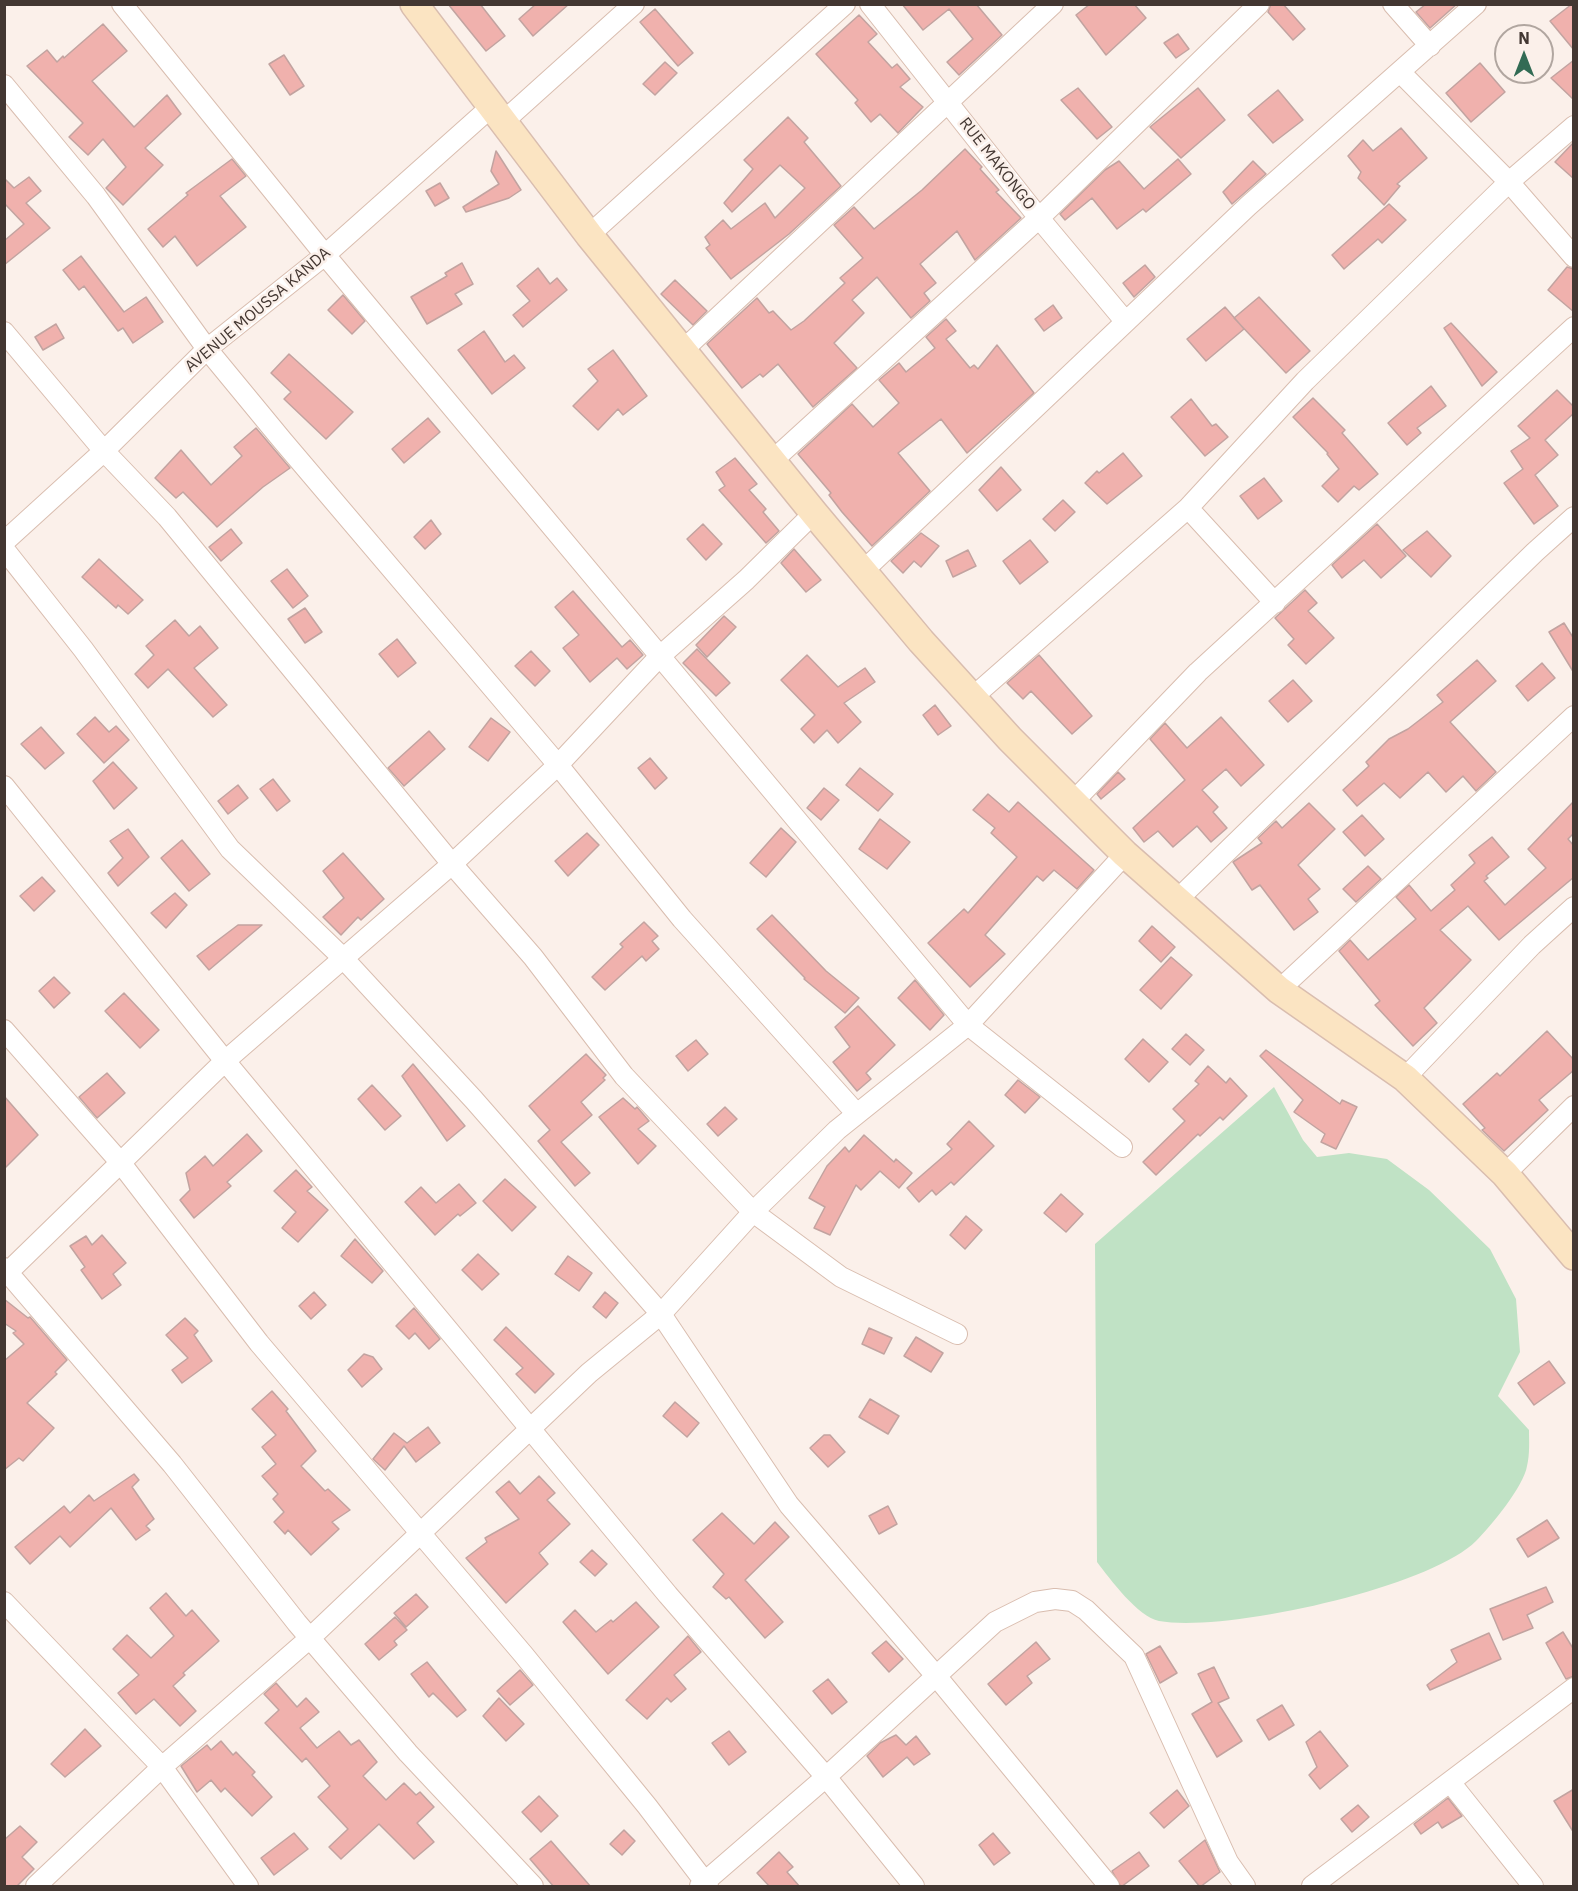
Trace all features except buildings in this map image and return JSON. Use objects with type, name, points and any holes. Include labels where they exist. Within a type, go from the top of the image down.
[{"type":"street","points":[[122,4],[325,255],[968,1025],[1122,1147]]},
{"type":"street","name":"AVENUE MOUSSA KANDA","points":[[4,542],[104,451],[207,349],[634,4]]},
{"type":"street","points":[[589,235],[845,4]]},
{"type":"street","name":"RUE MAKONGO","points":[[870,4],[950,102],[1039,218],[1125,321]]},
{"type":"street","points":[[683,350],[1053,4]]},
{"type":"street","points":[[772,461],[1039,218],[1259,4]]},
{"type":"street","points":[[1393,4],[1430,46]]},
{"type":"street","points":[[862,572],[1248,206],[1476,4]]},
{"type":"street","points":[[418,6],[589,235],[862,572],[921,641],[1072,803],[1125,854],[1279,990],[1405,1078],[1505,1174],[1574,1256]]},
{"type":"street","points":[[1400,72],[1509,182],[1574,257]]},
{"type":"street","points":[[4,85],[96,196],[207,349],[558,765],[682,919],[856,1113]]},
{"type":"street","points":[[974,696],[1188,508],[1305,381],[1509,182],[1574,126]]},
{"type":"street","points":[[1072,803],[1198,672],[1574,327]]},
{"type":"street","points":[[4,332],[104,451],[167,517],[452,864],[533,957],[624,1076],[753,1212],[841,1276],[957,1334]]},
{"type":"street","points":[[1188,508],[1275,603]]},
{"type":"street","points":[[533,1887],[408,1753],[310,1638],[172,1464],[6,1272],[225,1061],[452,864],[558,765],[659,657],[746,580],[814,513]]},
{"type":"street","points":[[1178,899],[1535,552],[1574,517]]},
{"type":"street","points":[[4,549],[83,649],[230,849],[343,958],[474,1100],[661,1314],[789,1505],[937,1677],[1109,1887]]},
{"type":"street","points":[[1279,990],[1574,716]]},
{"type":"street","points":[[4,786],[225,1061],[668,1595],[826,1777],[914,1887]]},
{"type":"street","points":[[36,1887],[162,1767],[310,1638],[530,1427],[589,1373],[661,1314],[753,1212],[856,1113],[968,1025],[1125,854]]},
{"type":"street","points":[[1405,1078],[1532,945],[1574,907]]},
{"type":"street","points":[[4,1030],[120,1162],[259,1343],[420,1531],[618,1770],[704,1885],[937,1677],[995,1622],[1035,1602],[1055,1599],[1072,1601],[1086,1610],[1134,1656],[1228,1862],[1245,1887]]},
{"type":"street","points":[[1505,1174],[1574,1106]]},
{"type":"street","points":[[4,1602],[162,1767],[248,1887]]},
{"type":"street","points":[[1312,1887],[1574,1688]]},
{"type":"street","points":[[1450,1782],[1533,1887]]},
{"type":"green space","points":[[1274,1087],[1303,1140],[1317,1157],[1349,1153],[1387,1159],[1429,1190],[1490,1249],[1516,1299],[1520,1352],[1498,1396],[1529,1430],[1527,1466],[1514,1495],[1476,1541],[1452,1558],[1416,1575],[1325,1603],[1276,1613],[1190,1623],[1159,1621],[1134,1605],[1097,1562],[1095,1244]]}]
